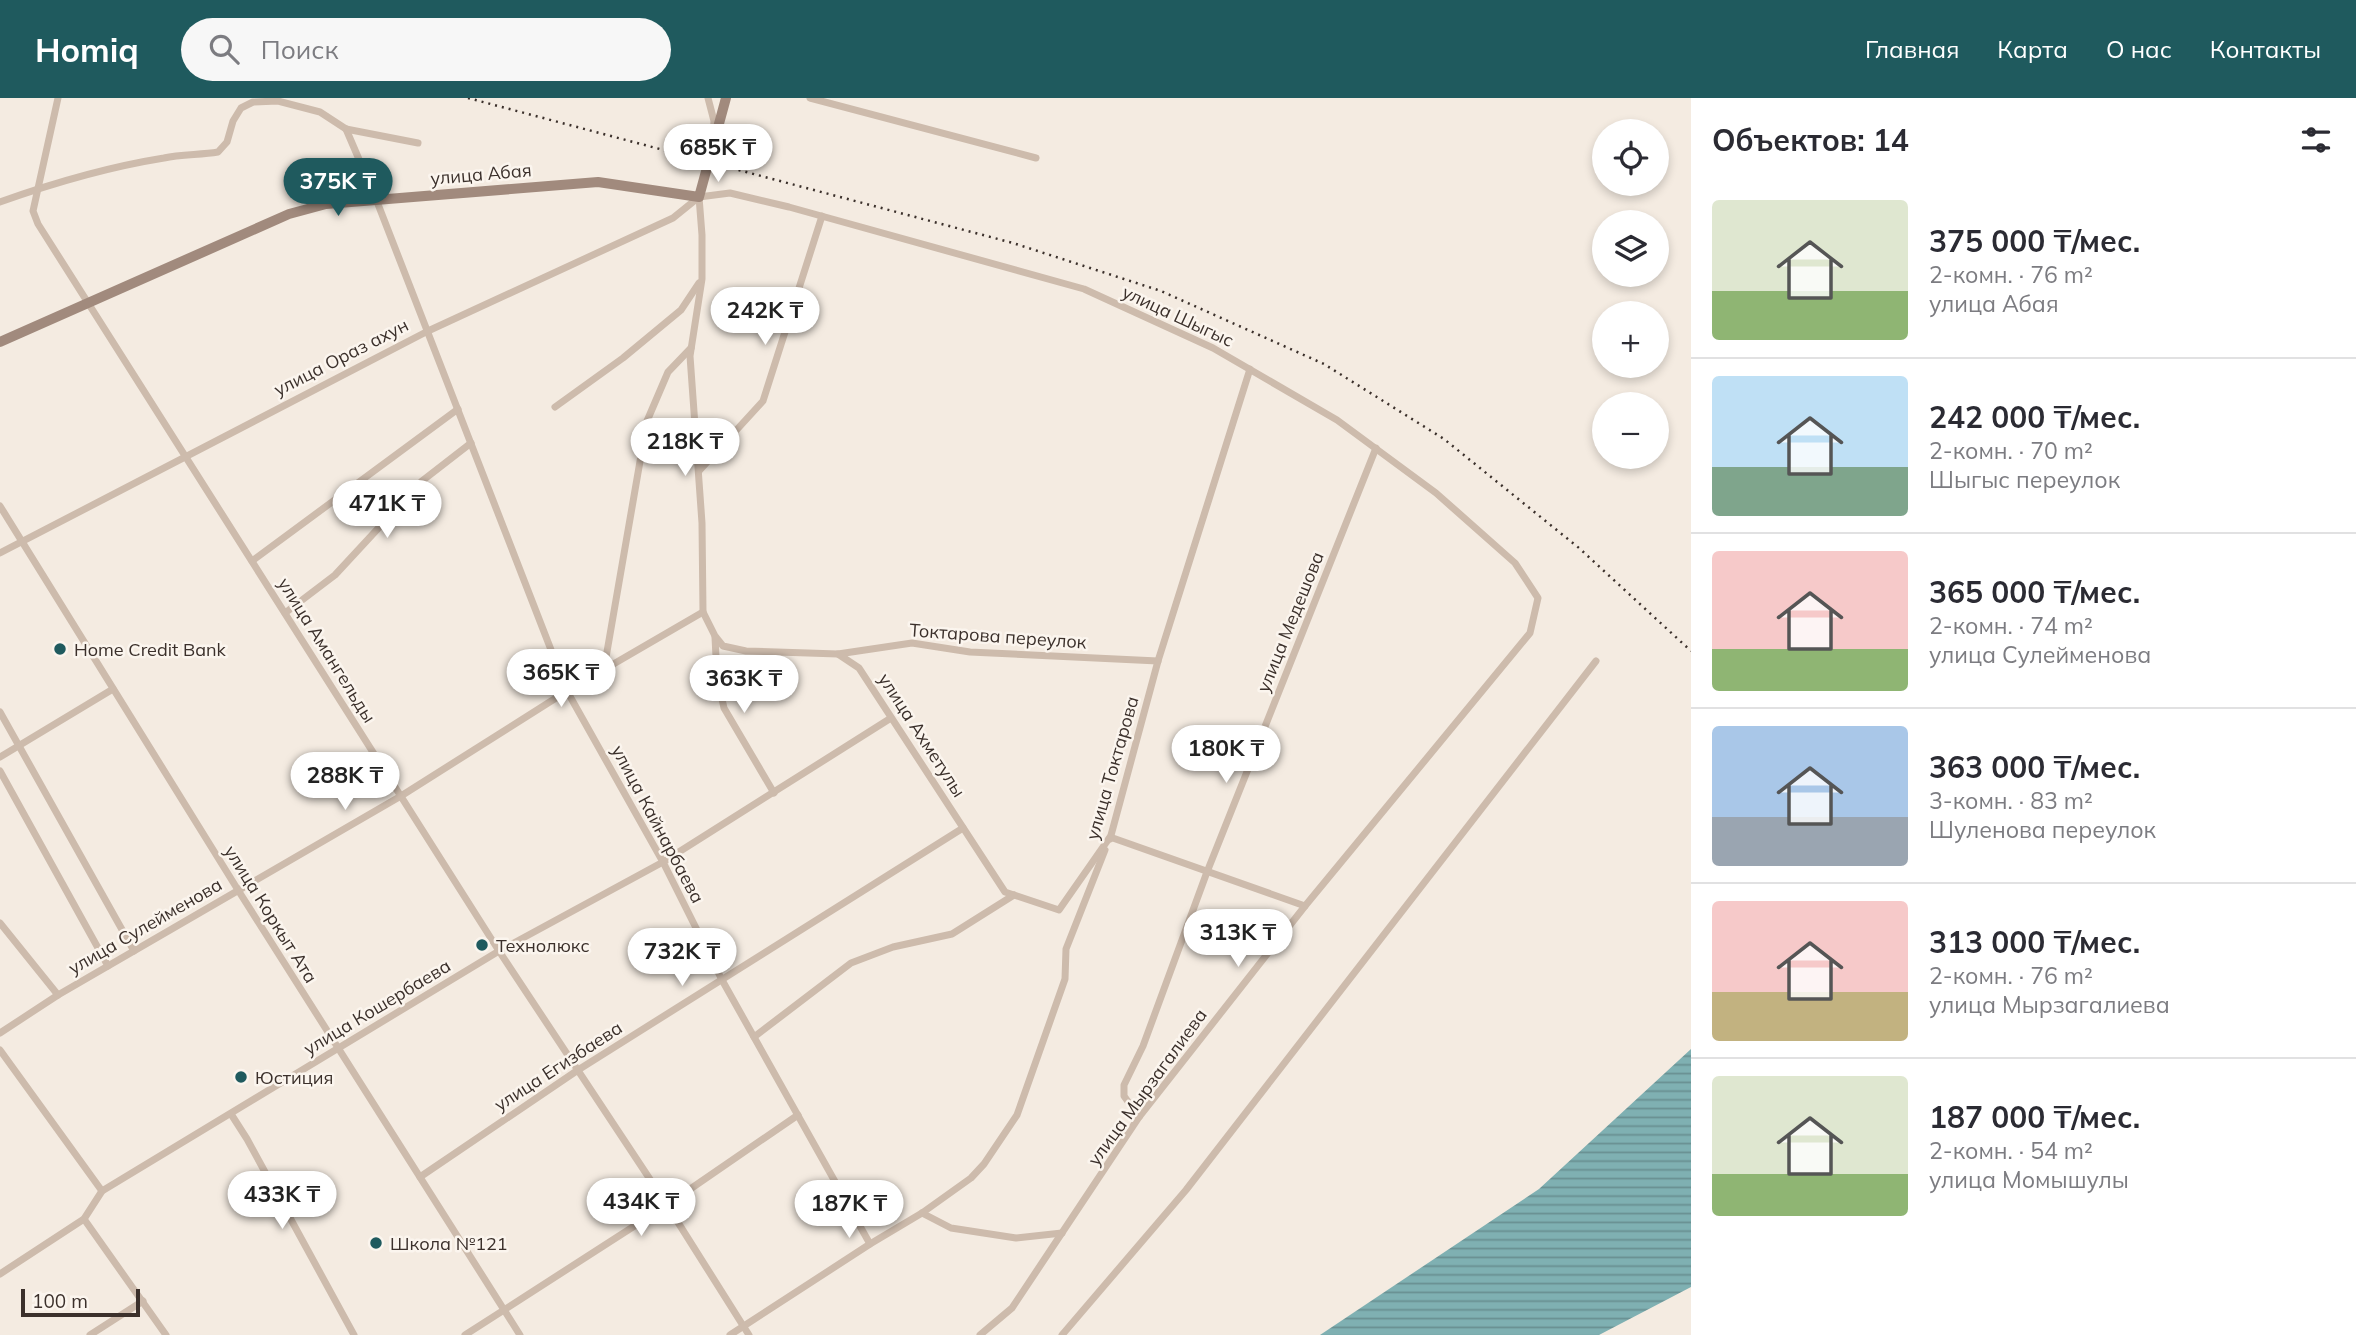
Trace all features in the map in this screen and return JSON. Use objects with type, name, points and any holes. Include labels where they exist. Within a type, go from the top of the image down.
[{"type":"street","name":"улица Амангельды","points":[[58,98],[37,188],[33,211],[35,218],[499,951],[667,1205],[748,1335]]},
{"type":"street","points":[[708,98],[713,121],[713,148]]},
{"type":"street","points":[[726,98],[699,197],[702,279],[690,356],[702,523],[703,612],[723,646],[746,651],[838,654]]},
{"type":"street","points":[[810,98],[1036,158]]},
{"type":"street","points":[[0,202],[37,188],[166,157],[218,152],[227,142],[233,121],[241,108],[253,102],[278,101],[298,105],[320,112],[346,129],[418,143]]},
{"type":"street","name":"улица Кайнарбаева","points":[[346,129],[428,331],[567,691],[663,862],[722,980],[870,1244]]},
{"type":"street","name":"улица Абая","points":[[0,342],[289,214],[326,204],[598,182],[699,197]]},
{"type":"street","name":"улица Шыгыс","points":[[699,197],[730,192],[1084,289],[1213,348],[1337,420],[1436,493],[1515,563],[1538,598],[1530,633]]},
{"type":"street","name":"улица Ораз ахун","points":[[0,553],[428,331],[673,218],[699,197]]},
{"type":"street","points":[[699,471],[763,401],[822,216]]},
{"type":"street","points":[[555,407],[623,358],[681,310],[702,279]]},
{"type":"street","points":[[604,669],[648,421],[668,372],[691,347]]},
{"type":"street","name":"улица Токтарова","points":[[730,1335],[922,1213],[971,1178],[984,1164],[1017,1115],[1065,979],[1066,949],[1110,837],[1158,661],[1251,369]]},
{"type":"street","points":[[252,561],[458,409]]},
{"type":"street","points":[[285,613],[335,575],[422,481],[471,443]]},
{"type":"street","name":"улица Медешова","points":[[1139,1117],[1124,1096],[1124,1085],[1143,1046],[1207,872],[1376,448]]},
{"type":"street","name":"улица Коркыт Ата","points":[[0,506],[237,890],[520,1335]]},
{"type":"street","name":"улица Сулейменова","points":[[0,1032],[58,995],[401,796],[567,691],[703,612]]},
{"type":"street","name":"улица Мырзагалиева","points":[[980,1335],[1012,1308],[1139,1117],[1304,906],[1530,633]]},
{"type":"street","points":[[715,636],[717,677],[724,708],[774,793]]},
{"type":"street","name":"Токтарова переулок","points":[[838,654],[912,643],[970,652],[1158,661]]},
{"type":"street","name":"улица Ахметулы","points":[[838,654],[859,668],[1004,892],[1059,910],[1110,837]]},
{"type":"street","points":[[1062,1335],[1186,1190],[1596,661]]},
{"type":"street","points":[[0,757],[113,689]]},
{"type":"street","points":[[0,712],[134,951]]},
{"type":"street","name":"улица Кошербаева","points":[[0,1274],[84,1219],[102,1191],[499,951],[663,862],[891,718]]},
{"type":"street","points":[[0,771],[108,966]]},
{"type":"street","name":"улица Егизбаева","points":[[420,1177],[578,1070],[963,828]]},
{"type":"street","points":[[1110,837],[1304,906]]},
{"type":"street","points":[[754,1037],[851,963],[893,947],[952,934],[1014,895]]},
{"type":"street","points":[[0,923],[58,995]]},
{"type":"street","points":[[0,1050],[102,1191]]},
{"type":"street","points":[[231,1114],[351,1334]]},
{"type":"street","points":[[465,1335],[667,1205],[798,1115]]},
{"type":"street","points":[[922,1213],[951,1228],[1016,1238],[1062,1233]]},
{"type":"street","points":[[84,1219],[166,1335]]},
{"type":"street","points":[[90,1335],[143,1301]]},
{"type":"water","points":[[1691,1049],[1691,1287],[1599,1335],[1320,1335],[1539,1189]]},
{"type":"railway","points":[[468,98],[1013,243],[1161,291],[1324,364],[1444,439],[1579,548],[1691,651]]},
{"type":"place","name":"Home Credit Bank","points":[[60,649]]},
{"type":"place","name":"Технолюкс","points":[[482,945]]},
{"type":"place","name":"Юстиция","points":[[241,1077]]},
{"type":"place","name":"Школа №121","points":[[376,1243]]}]
